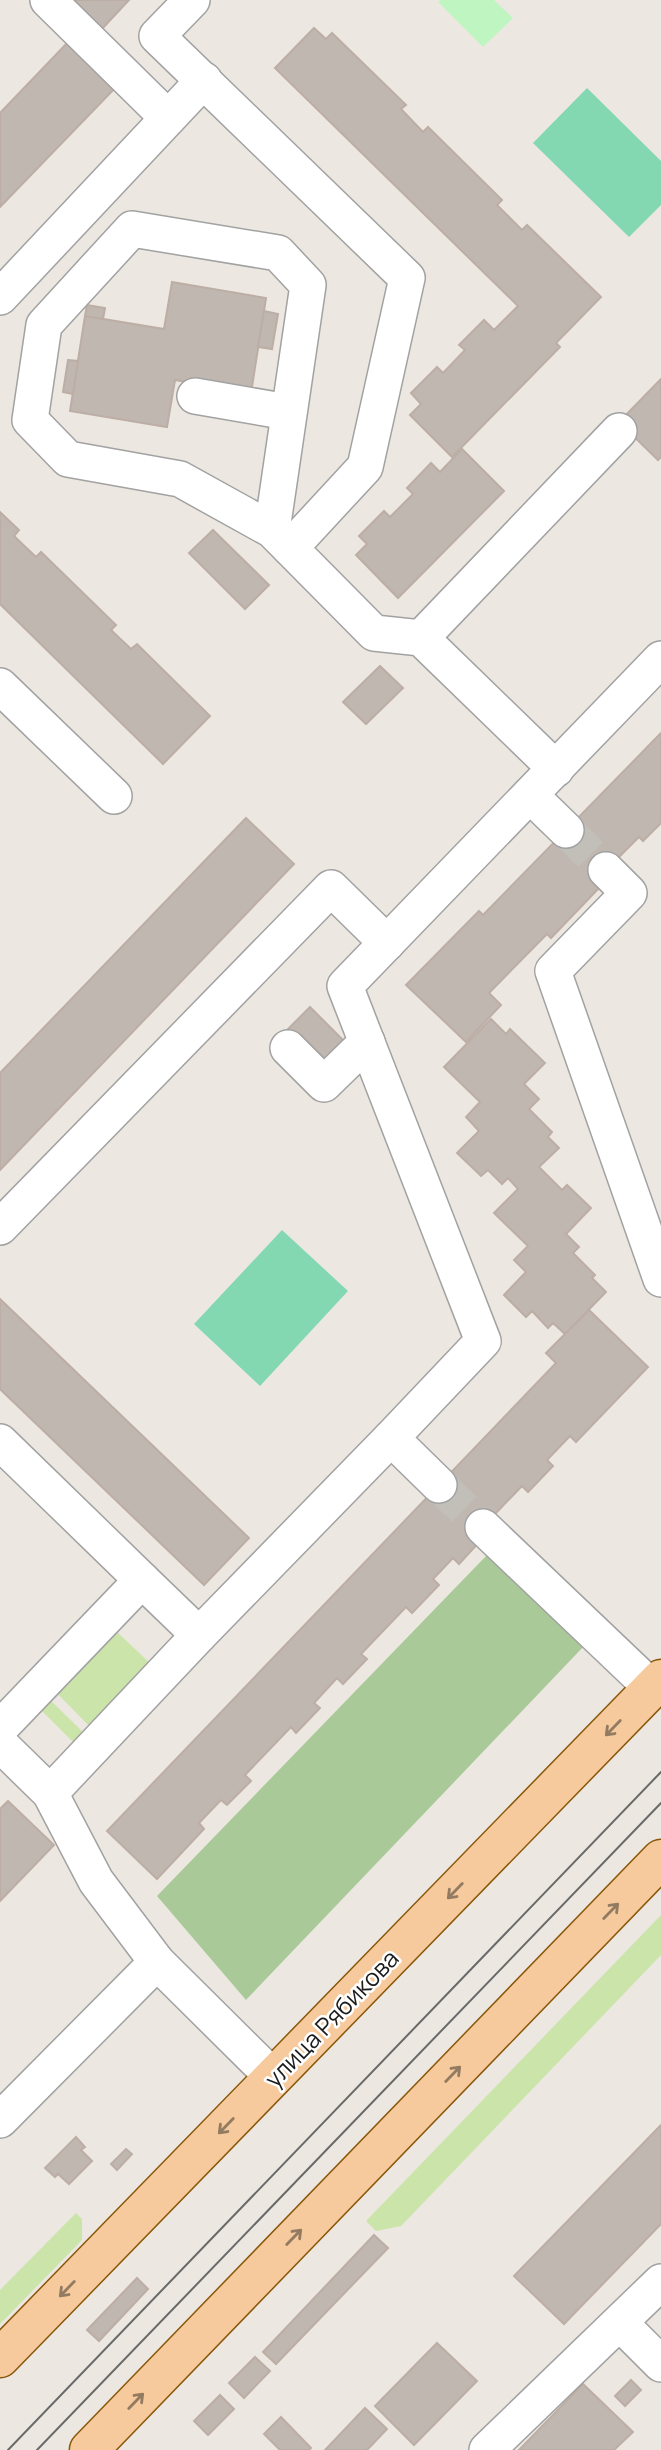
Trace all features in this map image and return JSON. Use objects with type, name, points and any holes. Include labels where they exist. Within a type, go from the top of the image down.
[{"type":"main road","name":"улица Рябикова","points":[[0,2358],[657,1683]]},
{"type":"main road","points":[[89,2450],[661,1859]]},
{"type":"lane","points":[[48,0],[168,118]]},
{"type":"lane","points":[[121,72],[192,0]]},
{"type":"lane","points":[[157,36],[407,278],[365,467],[281,539]]},
{"type":"lane","points":[[44,324],[4,293],[204,80]]},
{"type":"lane","points":[[281,539],[288,412],[308,285],[278,253],[132,229],[44,324],[30,420],[68,459],[180,479],[281,539],[374,633],[421,638],[556,768]]},
{"type":"lane","points":[[195,396],[288,412]]},
{"type":"lane","points":[[421,638],[620,431]]},
{"type":"lane","points":[[50,1793],[483,1341],[345,986],[661,659]]},
{"type":"lane","points":[[0,686],[114,796]]},
{"type":"lane","points":[[530,795],[566,830]]},
{"type":"lane","points":[[606,870],[629,893],[553,971],[661,1279]]},
{"type":"lane","points":[[0,1227],[331,888],[387,943]]},
{"type":"lane","points":[[288,1048],[324,1084],[367,1042]]},
{"type":"lane","points":[[391,1437],[439,1485]]},
{"type":"lane","points":[[0,1441],[199,1635]]},
{"type":"lane","points":[[483,1527],[657,1683]]},
{"type":"lane","points":[[0,1728],[142,1580]]},
{"type":"lane","points":[[0,1744],[50,1793],[96,1881],[157,1962],[273,2077]]},
{"type":"lane","points":[[0,2120],[157,1962]]},
{"type":"lane","points":[[486,2450],[661,2282]]},
{"type":"lane","points":[[620,2323],[661,2364]]},
{"type":"green space","points":[[494,0],[513,18],[483,47],[438,2]]},
{"type":"green space","points":[[587,88],[661,161],[661,205],[629,237],[533,143]]},
{"type":"green space","points":[[282,1230],[348,1291],[260,1386],[194,1324]]},
{"type":"green space","points":[[488,1554],[585,1645],[246,2000],[157,1896]]},
{"type":"green space","points":[[114,1629],[154,1667],[93,1730],[55,1691]]},
{"type":"green space","points":[[48,1698],[87,1736],[78,1747],[38,1707]]},
{"type":"green space","points":[[661,1915],[661,1955],[401,2226],[376,2231],[366,2221]]},
{"type":"green space","points":[[76,2213],[82,2219],[82,2240],[0,2324],[0,2290]]},
{"type":"building","points":[[70,0],[129,0],[101,30]]},
{"type":"building","points":[[314,28],[326,39],[332,33],[406,105],[401,109],[423,132],[428,127],[502,200],[497,205],[522,230],[527,225],[601,297],[556,343],[560,347],[452,457],[410,415],[421,404],[411,393],[437,367],[443,373],[465,350],[459,345],[484,320],[494,330],[518,306],[275,68]]},
{"type":"building","points":[[71,39],[118,85],[0,207],[0,113]]},
{"type":"building","points":[[172,282],[266,298],[251,393],[175,380],[167,427],[70,411],[85,316],[164,329]]},
{"type":"building","points":[[87,305],[105,308],[103,319],[85,316]]},
{"type":"building","points":[[264,311],[278,314],[272,349],[258,347]]},
{"type":"building","points":[[68,360],[78,361],[73,394],[63,392]]},
{"type":"building","points":[[661,379],[661,457],[658,460],[619,422]]},
{"type":"building","points":[[462,449],[504,491],[398,598],[356,555],[367,544],[359,536],[384,511],[390,517],[413,494],[407,488],[431,463],[440,472]]},
{"type":"building","points":[[0,512],[19,530],[14,536],[36,557],[41,552],[116,625],[111,630],[131,649],[137,644],[210,716],[163,764],[0,604]]},
{"type":"building","points":[[213,530],[269,585],[245,609],[189,553]]},
{"type":"building","points":[[380,666],[403,688],[366,724],[343,702]]},
{"type":"building","points":[[661,733],[661,823],[643,841],[639,837],[593,883],[599,888],[551,938],[547,934],[489,993],[501,1005],[466,1042],[406,985],[479,911],[483,915]]},
{"type":"building","points":[[246,818],[294,864],[0,1170],[0,1073]]},
{"type":"building","points":[[310,1007],[347,1044],[324,1068],[287,1030]]},
{"type":"building","points":[[491,1019],[506,1034],[510,1029],[545,1063],[524,1084],[539,1099],[529,1109],[552,1132],[548,1137],[559,1148],[539,1167],[562,1190],[567,1185],[591,1208],[566,1234],[579,1247],[573,1253],[595,1275],[592,1278],[606,1292],[565,1334],[553,1323],[548,1328],[532,1311],[526,1317],[504,1295],[526,1272],[514,1260],[528,1246],[494,1213],[518,1189],[508,1178],[502,1184],[488,1170],[481,1176],[457,1153],[479,1131],[466,1117],[480,1102],[444,1067]]},
{"type":"building","points":[[0,1299],[249,1538],[204,1585],[0,1389]]},
{"type":"building","points":[[589,1310],[648,1367],[576,1442],[570,1436],[547,1460],[553,1466],[528,1492],[522,1486],[494,1515],[483,1538],[459,1564],[453,1558],[433,1579],[439,1585],[412,1613],[406,1607],[361,1654],[367,1659],[343,1684],[337,1678],[314,1703],[320,1708],[296,1733],[291,1727],[245,1775],[251,1781],[227,1805],[221,1800],[199,1823],[204,1829],[157,1879],[107,1831],[556,1363],[546,1353]]},
{"type":"building","points":[[8,1801],[54,1845],[0,1901],[0,1809]]},
{"type":"building","points":[[661,2125],[661,2224],[564,2324],[514,2276]]},
{"type":"building","points":[[76,2137],[85,2147],[81,2150],[92,2161],[69,2184],[58,2174],[55,2177],[45,2168]]},
{"type":"building","points":[[126,2149],[132,2154],[117,2170],[111,2164]]},
{"type":"building","points":[[374,2235],[388,2248],[276,2364],[263,2352]]},
{"type":"building","points":[[137,2278],[148,2289],[99,2341],[87,2330]]},
{"type":"building","points":[[437,2343],[477,2381],[414,2445],[375,2406]]},
{"type":"building","points":[[255,2357],[270,2371],[244,2398],[229,2383]]},
{"type":"building","points":[[631,2380],[641,2390],[625,2406],[615,2396]]},
{"type":"building","points":[[583,2384],[633,2432],[614,2450],[519,2450]]},
{"type":"building","points":[[220,2395],[234,2409],[208,2435],[194,2421]]},
{"type":"building","points":[[365,2408],[387,2429],[367,2450],[325,2450]]},
{"type":"building","points":[[281,2417],[311,2448],[309,2450],[280,2450],[264,2434]]},
{"type":"tunnel","points":[[566,830],[606,870]]},
{"type":"tunnel","points":[[439,1485],[483,1527]]},
{"type":"tram line","points":[[8,2450],[661,1772]]},
{"type":"tram line","points":[[37,2450],[661,1803]]}]
